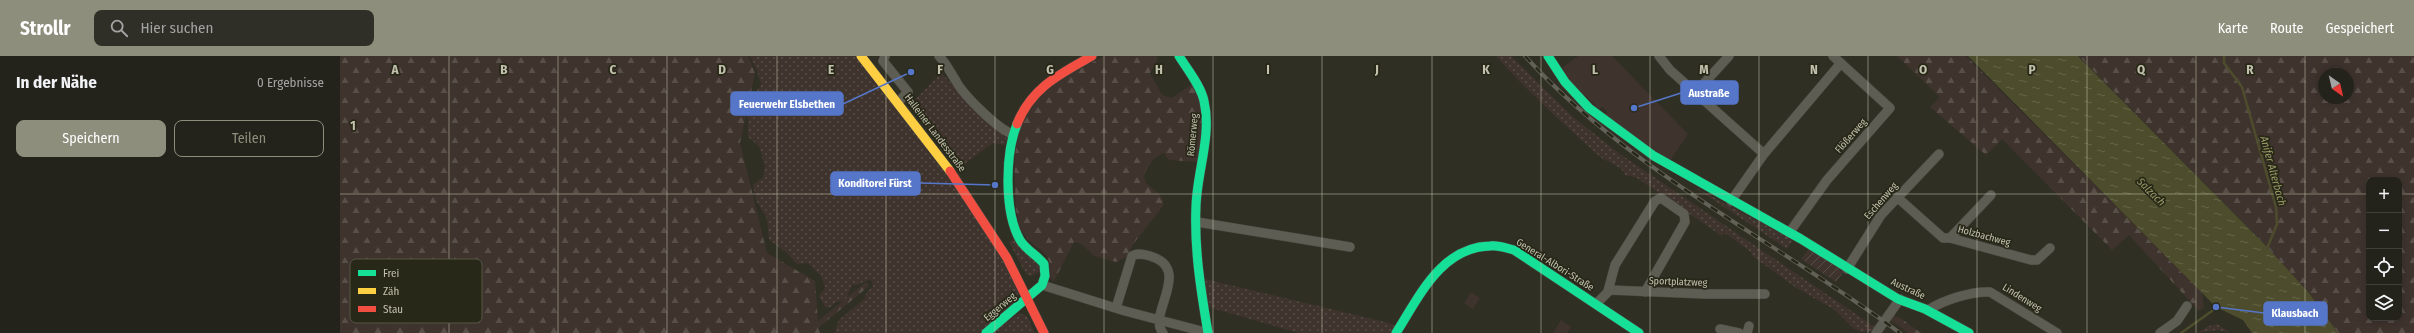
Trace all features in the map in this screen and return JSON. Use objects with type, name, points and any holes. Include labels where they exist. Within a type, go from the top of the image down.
[{"type":"street","name":"Halleiner Landesstraße","points":[[861,56],[898,102],[977,208],[1007,255],[1044,333]]},
{"type":"street","points":[[885,56],[883,61],[908,92],[898,102]]},
{"type":"street","points":[[939,56],[949,66],[956,82],[967,94],[1001,128],[1012,134]]},
{"type":"street","name":"Römerweg","points":[[1179,56],[1204,99],[1206,106],[1206,131],[1197,190],[1197,222],[1204,311],[1208,333]]},
{"type":"street","name":"Austraße","points":[[1548,56],[1568,87],[1599,116],[1640,147],[1731,202],[1789,233],[1847,269],[1900,299],[1928,310],[1969,333]]},
{"type":"street","points":[[1660,56],[1670,70],[1764,154]]},
{"type":"street","points":[[1695,93],[1729,56]]},
{"type":"street","points":[[1731,202],[1764,154],[1841,63],[1833,56]]},
{"type":"street","points":[[1087,57],[1051,75],[1027,96],[1012,134],[1008,164],[1011,207],[1022,242],[1037,255],[1046,268],[1042,285],[1116,308],[1208,333]]},
{"type":"street","name":"Flößerweg","points":[[1789,233],[1827,180],[1890,108],[1841,63]]},
{"type":"street","name":"Eschenweg","points":[[1847,269],[1881,215],[1939,154]]},
{"type":"street","points":[[1950,238],[1991,195]]},
{"type":"street","points":[[1596,304],[1608,291],[1615,265],[1655,200],[1661,198],[1684,214],[1685,222],[1645,292]]},
{"type":"street","name":"Holzbachweg","points":[[1898,198],[1943,238],[1950,238],[2031,260],[2038,260],[2050,248]]},
{"type":"street","points":[[1197,222],[1350,248]]},
{"type":"street","name":"General-Albori-Straße","points":[[1396,333],[1447,260],[1464,250],[1482,244],[1498,245],[1514,250],[1639,333]]},
{"type":"street","points":[[1116,308],[1129,260],[1135,254],[1145,255],[1159,260],[1167,271],[1168,290],[1159,320],[1163,333]]},
{"type":"street","name":"Eggerweg","points":[[986,333],[1042,285]]},
{"type":"street","name":"Sportplatzweg","points":[[1608,291],[1765,294]]},
{"type":"street","name":"Lindenweg","points":[[1928,310],[1944,302],[1983,291],[1990,292],[1996,294],[2057,333]]},
{"type":"street","points":[[1876,333],[1900,299]]},
{"type":"street","points":[[2160,333],[2177,321],[2187,306]]},
{"type":"street","points":[[1720,329],[1739,333]]},
{"type":"green space","points":[[340,56],[748,56],[755,73],[740,143],[767,253],[815,281],[818,321],[866,282],[869,286],[818,328],[820,333],[340,333]]},
{"type":"green space","points":[[750,56],[855,56],[968,202],[1019,289],[1018,296],[1009,308],[979,333],[834,333],[839,320],[864,299],[867,292],[873,286],[871,280],[857,285],[852,285],[846,300],[836,302],[829,308],[825,307],[819,296],[825,288],[821,276],[808,263],[797,264],[786,252],[769,240],[767,219],[756,200],[753,185],[763,177],[765,167],[759,146],[748,137],[748,120],[744,108],[761,85],[757,70]]},
{"type":"green space","points":[[1104,56],[1157,56],[1157,60],[1150,73],[1162,95],[1172,98],[1192,84],[1203,103],[1199,162],[1169,160],[1164,153],[1153,160],[1145,174],[1145,180],[1147,184],[1160,195],[1163,200],[1163,206],[1134,243],[1126,257],[1116,262],[1094,256],[1082,244],[1074,242],[1054,281],[1050,277],[1049,260],[1041,250],[1030,242],[1025,236],[1017,217],[1015,199],[1015,155],[1019,134],[1026,116],[1036,102],[1049,90],[1065,78]]},
{"type":"green space","points":[[1496,56],[1511,56],[1573,117],[1620,154],[1875,327],[1873,331],[1861,332],[1853,328],[1835,310],[1798,289],[1751,255],[1752,253],[1725,233],[1722,236],[1637,178],[1625,175],[1621,169],[1599,156],[1559,120]]},
{"type":"green space","points":[[1578,56],[1612,56],[1688,134],[1670,161],[1606,115],[1607,111],[1602,107],[1599,109],[1568,79],[1562,68]]},
{"type":"green space","points":[[1897,56],[1966,56],[2202,293],[2204,307],[2199,311],[2129,235],[2112,250],[2002,139],[1986,155],[1930,107],[1940,97]]},
{"type":"green space","points":[[2079,56],[2414,56],[2414,333],[2338,333],[2309,293],[2268,248]]},
{"type":"green space","points":[[941,73],[1007,139],[1005,145],[993,143],[959,168],[911,104]]},
{"type":"green space","points":[[1694,187],[1793,240],[1787,249]]},
{"type":"green space","points":[[1015,238],[1035,261],[1041,271],[1031,276],[1026,274],[1009,242]]},
{"type":"green space","points":[[1809,249],[1844,271],[1836,282],[1801,259]]},
{"type":"green space","points":[[1205,279],[1393,324],[1395,327],[1391,333],[1299,333],[1208,307]]},
{"type":"green space","points":[[1471,292],[1480,298],[1473,309],[1464,303]]},
{"type":"green space","points":[[1019,313],[1027,316],[1035,333],[998,333],[995,330]]},
{"type":"green space","points":[[1894,316],[1899,317],[1921,333],[1909,333],[1890,320]]},
{"type":"green space","points":[[1561,320],[1571,327],[1567,333],[1553,333]]},
{"type":"green space","points":[[2217,324],[2231,333],[2218,330],[2197,333],[2209,326]]},
{"type":"water","name":"Salzach","points":[[1968,56],[2078,56],[2268,248],[2309,293],[2338,333],[2252,333],[2243,320],[2216,307]]},
{"type":"waterway","name":"Anifer Alterbach","points":[[2224,56],[2224,63],[2242,87],[2276,207],[2277,224],[2266,251]]},
{"type":"waterway","points":[[2181,333],[2219,306]]},
{"type":"railway","points":[[1525,56],[1566,97],[1610,135],[1656,170],[1804,267],[1900,333]]},
{"type":"traffic: fast","points":[[1179,56],[1200,89],[1206,114],[1205,140],[1197,193],[1196,238],[1208,333]]},
{"type":"traffic: fast","points":[[1548,56],[1565,82],[1589,108],[1654,156],[1801,239],[1898,299],[1925,309],[1969,333]]},
{"type":"traffic: fast","points":[[986,333],[1042,285],[1045,276],[1044,264],[1025,247],[1020,240],[1011,214],[1008,167],[1013,136],[1017,124]]},
{"type":"traffic: fast","points":[[1396,333],[1423,290],[1433,276],[1445,264],[1458,255],[1473,249],[1493,246],[1514,250],[1639,333]]},
{"type":"traffic: slow","points":[[861,56],[950,171]]},
{"type":"traffic: jam","points":[[1017,124],[1023,111],[1038,91],[1058,76],[1092,56]]},
{"type":"traffic: jam","points":[[950,171],[1007,258],[1044,333]]},
{"type":"place","name":"Feuerwehr Elsbethen","points":[[911,72]]},
{"type":"place","name":"Austraße","points":[[1634,108]]},
{"type":"place","name":"Konditorei Fürst","points":[[995,185]]},
{"type":"place","name":"Klausbach","points":[[2216,307]]}]
